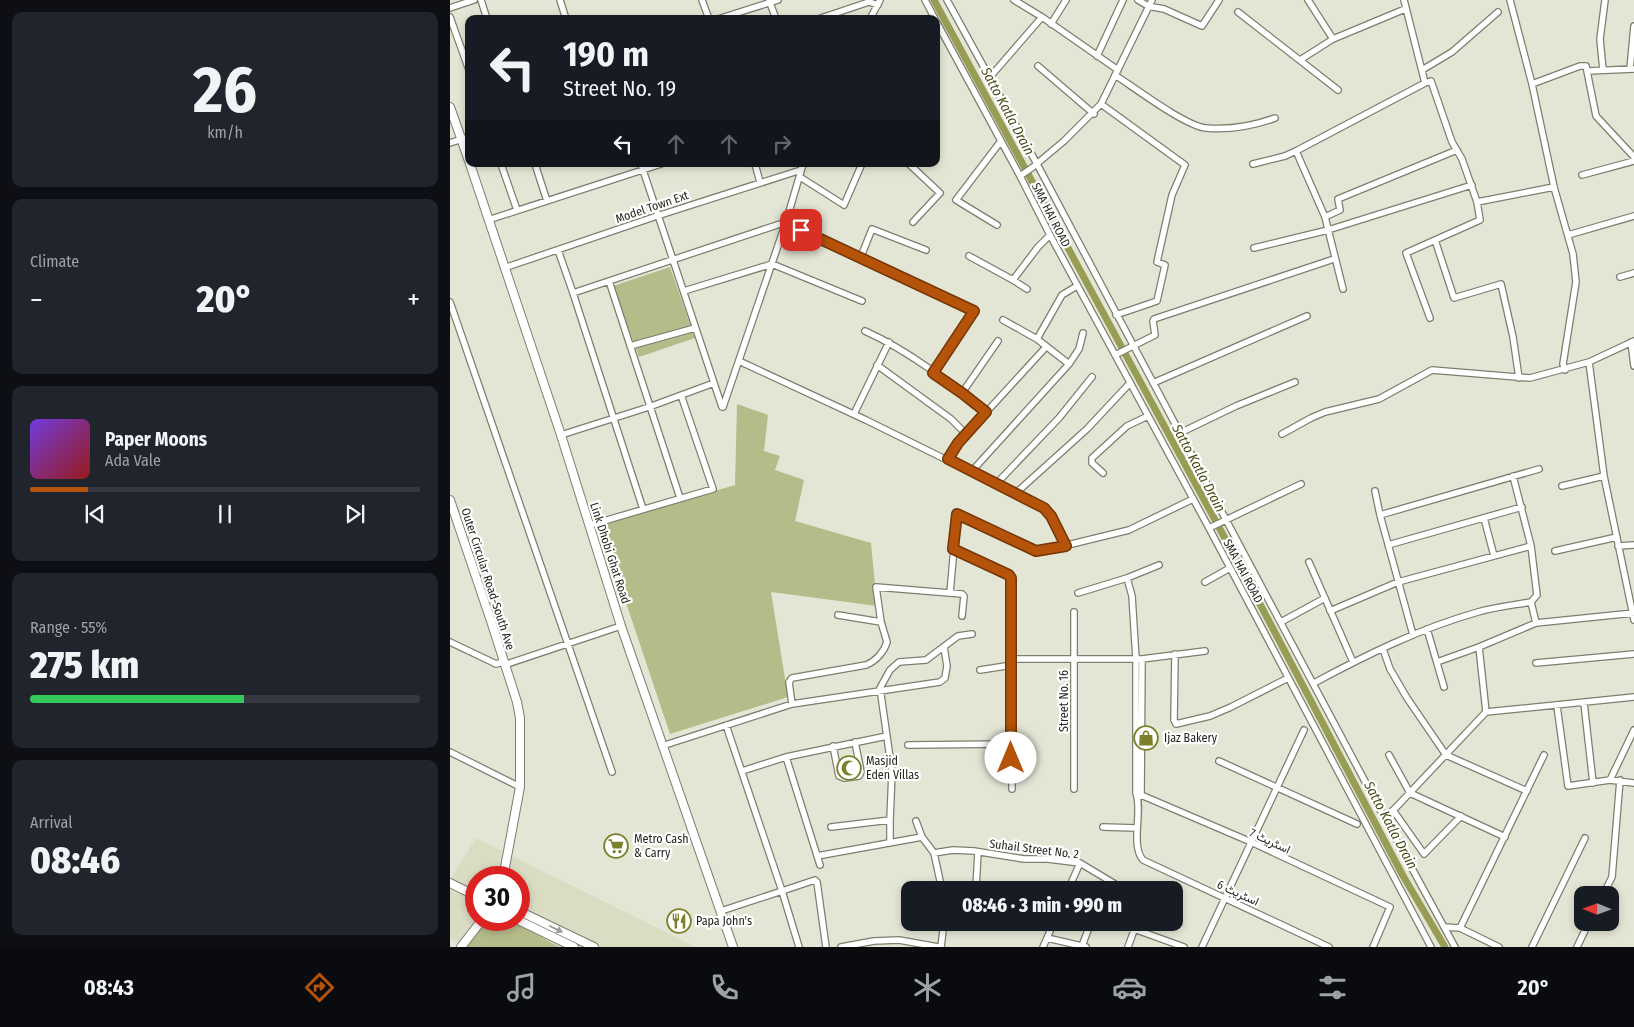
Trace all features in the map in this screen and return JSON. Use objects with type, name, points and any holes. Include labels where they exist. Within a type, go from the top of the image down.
[{"type":"street","points":[[450,8],[474,0]]},
{"type":"street","points":[[480,0],[486,15]]},
{"type":"street","points":[[560,0],[565,15]]},
{"type":"street","points":[[702,0],[708,15]]},
{"type":"street","points":[[730,15],[778,0]]},
{"type":"street","name":"SMA HAI ROAD","points":[[925,0],[933,15]]},
{"type":"street","points":[[946,0],[990,77],[1116,315],[1131,347],[1153,382],[1224,521],[1281,622],[1384,819],[1455,947]]},
{"type":"street","points":[[1014,0],[1042,17],[1163,107],[1189,122],[1204,128],[1235,128],[1259,124],[1275,118]]},
{"type":"street","points":[[1051,24],[1066,0]]},
{"type":"street","points":[[1096,56],[1123,0]]},
{"type":"street","points":[[1138,0],[1148,6],[1164,9],[1202,26],[1219,0]]},
{"type":"street","points":[[1022,174],[1094,114],[1101,104],[1152,0]]},
{"type":"street","points":[[1308,0],[1333,39]]},
{"type":"street","points":[[1404,0],[1424,83]]},
{"type":"street","points":[[1510,0],[1532,84],[1554,187],[1573,254],[1576,282],[1563,364],[1565,370]]},
{"type":"street","points":[[1603,70],[1600,39],[1605,0]]},
{"type":"street","points":[[770,1],[775,15]]},
{"type":"street","points":[[830,15],[869,2],[879,3],[872,15]]},
{"type":"street","points":[[1300,60],[1333,39],[1405,9]]},
{"type":"street","points":[[742,11],[743,15]]},
{"type":"street","points":[[1238,12],[1338,90]]},
{"type":"street","points":[[1422,70],[1452,52],[1498,12]]},
{"type":"street","points":[[450,17],[465,59]]},
{"type":"street","points":[[990,77],[1042,17]]},
{"type":"street","points":[[1588,71],[1632,69],[1634,26]]},
{"type":"street","name":"SMA HAI ROAD","points":[[940,27],[1001,141],[1022,174],[1050,235],[1117,354],[1193,499],[1211,528],[1230,568],[1431,947]]},
{"type":"street","points":[[1038,66],[1094,114]]},
{"type":"street","points":[[1532,84],[1586,66],[1596,116],[1634,159],[1582,175]]},
{"type":"street","points":[[1253,164],[1285,156],[1296,151],[1431,81],[1452,142],[1462,159],[1472,185],[1480,220],[1406,252],[1430,318]]},
{"type":"street","points":[[1101,104],[1185,165],[1172,195],[1159,249],[1157,262],[1165,265],[1156,301],[1116,315]]},
{"type":"street","name":"Link Dhobi Ghat Road","points":[[450,107],[465,138]]},
{"type":"street","points":[[450,143],[465,138]]},
{"type":"street","points":[[997,225],[956,200],[1001,141]]},
{"type":"street","points":[[1325,217],[1340,210],[1338,199],[1457,150]]},
{"type":"street","points":[[1296,151],[1325,217],[1343,289]]},
{"type":"street","name":"Link Dhobi Ghat Road","points":[[470,167],[590,524],[621,626],[733,947]]},
{"type":"street","points":[[502,167],[517,210]]},
{"type":"street","points":[[536,167],[547,200]]},
{"type":"street","points":[[488,220],[642,167],[695,328],[722,407],[724,407],[786,222],[802,167]]},
{"type":"street","points":[[756,167],[760,182]]},
{"type":"street","name":"Model Town Ext","points":[[504,268],[802,167]]},
{"type":"street","points":[[800,177],[844,205],[861,167]]},
{"type":"street","points":[[912,167],[940,193],[913,222]]},
{"type":"street","points":[[1254,248],[1328,230],[1472,185]]},
{"type":"street","points":[[1477,202],[1554,187]]},
{"type":"street","points":[[1568,236],[1634,216]]},
{"type":"street","points":[[573,293],[786,222],[860,259],[974,311],[933,373]]},
{"type":"street","points":[[860,259],[872,229],[926,250]]},
{"type":"street","points":[[1013,280],[1038,247],[1050,235]]},
{"type":"street","points":[[1435,240],[1454,298],[1501,284],[1513,337],[1519,378]]},
{"type":"street","points":[[558,250],[643,509]]},
{"type":"street","points":[[969,256],[1027,289]]},
{"type":"street","points":[[1117,354],[1155,335],[1153,321],[1158,317],[1334,259]]},
{"type":"street","points":[[684,292],[772,264],[862,301]]},
{"type":"street","points":[[1620,277],[1634,272]]},
{"type":"street","points":[[609,281],[680,498]]},
{"type":"street","points":[[1037,339],[1062,295],[1077,286]]},
{"type":"street","points":[[450,302],[612,772]]},
{"type":"street","points":[[1153,382],[1307,316]]},
{"type":"street","points":[[1003,320],[1037,339],[1069,364]]},
{"type":"street","points":[[630,346],[695,328]]},
{"type":"street","points":[[865,331],[889,342],[986,412]]},
{"type":"street","points":[[972,471],[1069,364],[1079,349],[1083,333]]},
{"type":"street","points":[[962,393],[998,341]]},
{"type":"street","points":[[854,414],[889,342]]},
{"type":"street","points":[[1282,434],[1325,412],[1379,399],[1432,370],[1530,378],[1589,362],[1633,342],[1634,366]]},
{"type":"street","points":[[948,459],[958,443],[1046,347]]},
{"type":"street","points":[[739,361],[948,459],[1044,508],[1051,516],[1066,546]]},
{"type":"street","points":[[1589,362],[1604,476],[1634,620]]},
{"type":"street","points":[[877,365],[951,419],[966,434]]},
{"type":"street","points":[[997,483],[1058,418],[1092,377]]},
{"type":"street","points":[[1016,493],[1088,429],[1130,382]]},
{"type":"street","points":[[1180,433],[1236,406],[1295,382]]},
{"type":"street","points":[[560,435],[649,407],[714,383]]},
{"type":"street","points":[[590,524],[713,489],[681,395]]},
{"type":"street","points":[[1102,473],[1092,463],[1092,458],[1126,426],[1148,416]]},
{"type":"street","points":[[1380,516],[1538,469]]},
{"type":"street","points":[[1314,683],[1353,662],[1427,629],[1480,611],[1531,602],[1537,595],[1531,546],[1513,476]]},
{"type":"street","points":[[1562,486],[1604,476]]},
{"type":"street","points":[[1211,528],[1302,484]]},
{"type":"street","points":[[1375,491],[1380,516],[1413,635]]},
{"type":"street","points":[[950,593],[957,514],[1036,551],[1066,546],[1129,530],[1193,499]]},
{"type":"street","name":"Outer Circular Road-South Ave","points":[[450,500],[504,663],[520,718],[520,787],[503,866]]},
{"type":"street","points":[[1388,545],[1522,507]]},
{"type":"street","points":[[1484,518],[1494,556]]},
{"type":"street","points":[[1555,551],[1617,537]]},
{"type":"street","points":[[1618,546],[1634,545]]},
{"type":"street","points":[[1330,611],[1398,582],[1531,546]]},
{"type":"street","points":[[953,549],[1009,575],[1011,578],[1012,788]]},
{"type":"street","points":[[1309,562],[1353,662]]},
{"type":"street","points":[[1078,593],[1127,578],[1159,565]]},
{"type":"street","points":[[1205,582],[1230,568]]},
{"type":"street","points":[[1103,828],[1137,828],[1140,796],[1136,793],[1139,659],[1132,596],[1127,578]]},
{"type":"street","points":[[792,704],[789,682],[792,678],[866,664],[875,660],[880,655],[886,644],[876,587],[964,594],[962,616]]},
{"type":"street","points":[[1281,622],[1324,598]]},
{"type":"street","points":[[1531,602],[1536,623]]},
{"type":"street","name":"Street No. 16","points":[[1074,612],[1074,789]]},
{"type":"street","points":[[1437,662],[1480,647],[1536,623],[1634,613]]},
{"type":"street","points":[[838,615],[882,622]]},
{"type":"street","points":[[450,642],[496,664],[621,626]]},
{"type":"street","points":[[1427,629],[1444,687]]},
{"type":"street","points":[[890,843],[892,772],[880,688],[899,662],[926,660],[958,636],[972,634]]},
{"type":"street","points":[[662,746],[792,704],[940,682],[945,678],[947,666],[944,647]]},
{"type":"street","points":[[1480,647],[1486,712]]},
{"type":"street","points":[[1383,649],[1390,669],[1446,756],[1527,792]]},
{"type":"street","points":[[980,670],[1012,662],[1074,659],[1139,659],[1205,651]]},
{"type":"street","points":[[1175,654],[1174,720],[1176,724],[1217,713],[1288,678]]},
{"type":"street","points":[[1536,663],[1634,654]]},
{"type":"street","points":[[1384,819],[1486,712],[1634,697]]},
{"type":"street","points":[[1584,703],[1593,783]]},
{"type":"street","points":[[1557,706],[1568,786],[1610,780],[1634,783]]},
{"type":"street","points":[[726,725],[782,890],[799,947]]},
{"type":"street","points":[[1202,947],[1304,730]]},
{"type":"street","points":[[1610,780],[1634,730]]},
{"type":"street","points":[[742,771],[786,757],[887,736]]},
{"type":"street","points":[[833,746],[839,776],[844,778],[859,776],[861,772],[855,742]]},
{"type":"street","points":[[908,745],[1011,744]]},
{"type":"street","points":[[450,752],[520,787]]},
{"type":"street","points":[[1389,755],[1410,792],[1505,836]]},
{"type":"street","points":[[1460,928],[1544,755]]},
{"type":"street","points":[[786,757],[820,865]]},
{"type":"street","points":[[1219,761],[1357,824]]},
{"type":"street","points":[[1608,886],[1612,877],[1620,780]]},
{"type":"street","name":"اسٹریٹ 7","points":[[1140,796],[1251,842],[1390,907],[1373,947]]},
{"type":"street","points":[[1393,810],[1424,854],[1461,816]]},
{"type":"street","points":[[831,827],[890,820]]},
{"type":"street","points":[[916,820],[922,837],[934,853],[940,881]]},
{"type":"street","name":"اسٹریٹ 6","points":[[1137,828],[1138,852],[1143,860],[1329,947]]},
{"type":"street","points":[[817,856],[922,837]]},
{"type":"street","points":[[1532,947],[1585,838]]},
{"type":"street","name":"Suhail Street No. 2","points":[[934,853],[953,850],[978,852],[1024,860],[1048,859],[1080,863],[1110,881]]},
{"type":"street","points":[[976,881],[978,852]]},
{"type":"street","points":[[1072,881],[1080,863]]},
{"type":"street","points":[[720,911],[815,880],[817,882],[826,947]]},
{"type":"street","points":[[450,883],[465,890]]},
{"type":"street","points":[[530,916],[594,947]]},
{"type":"street","points":[[530,926],[574,947]]},
{"type":"street","points":[[1444,926],[1460,928],[1499,947]]},
{"type":"street","points":[[460,947],[473,931]]},
{"type":"street","points":[[841,947],[874,941],[899,940],[939,947],[942,931]]},
{"type":"street","points":[[1043,947],[1050,931]]},
{"type":"street","points":[[1047,938],[1084,947],[1088,931]]},
{"type":"street","points":[[1128,947],[1134,931]]},
{"type":"street","points":[[1137,931],[1184,947]]},
{"type":"street","points":[[1577,947],[1585,931]]},
{"type":"shaded area","points":[[476,838],[696,947],[467,947],[450,938],[450,879]]},
{"type":"green space","points":[[670,267],[695,338],[639,357],[613,286]]},
{"type":"green space","points":[[737,404],[768,415],[764,451],[780,456],[775,470],[804,480],[795,521],[871,543],[877,606],[771,592],[788,697],[670,734],[600,525],[735,485]]},
{"type":"green space","points":[[477,931],[530,931],[559,947],[462,947]]},
{"type":"waterway","name":"Satto Katla Drain","points":[[934,0],[1241,568],[1402,874],[1445,947]]},
{"type":"place","name":"Ijaz Bakery","points":[[1146,738]]},
{"type":"place","name":"Masjid Eden Villas","points":[[849,768]]},
{"type":"place","name":"Metro Cash & Carry","points":[[616,846]]},
{"type":"place","name":"Papa John's","points":[[679,921]]},
{"type":"route","points":[[801,230],[974,311],[933,373],[986,412],[958,443],[948,459],[1044,508],[1051,516],[1066,546],[1036,551],[957,514],[953,549],[1009,575],[1011,578],[1011,758]]}]
